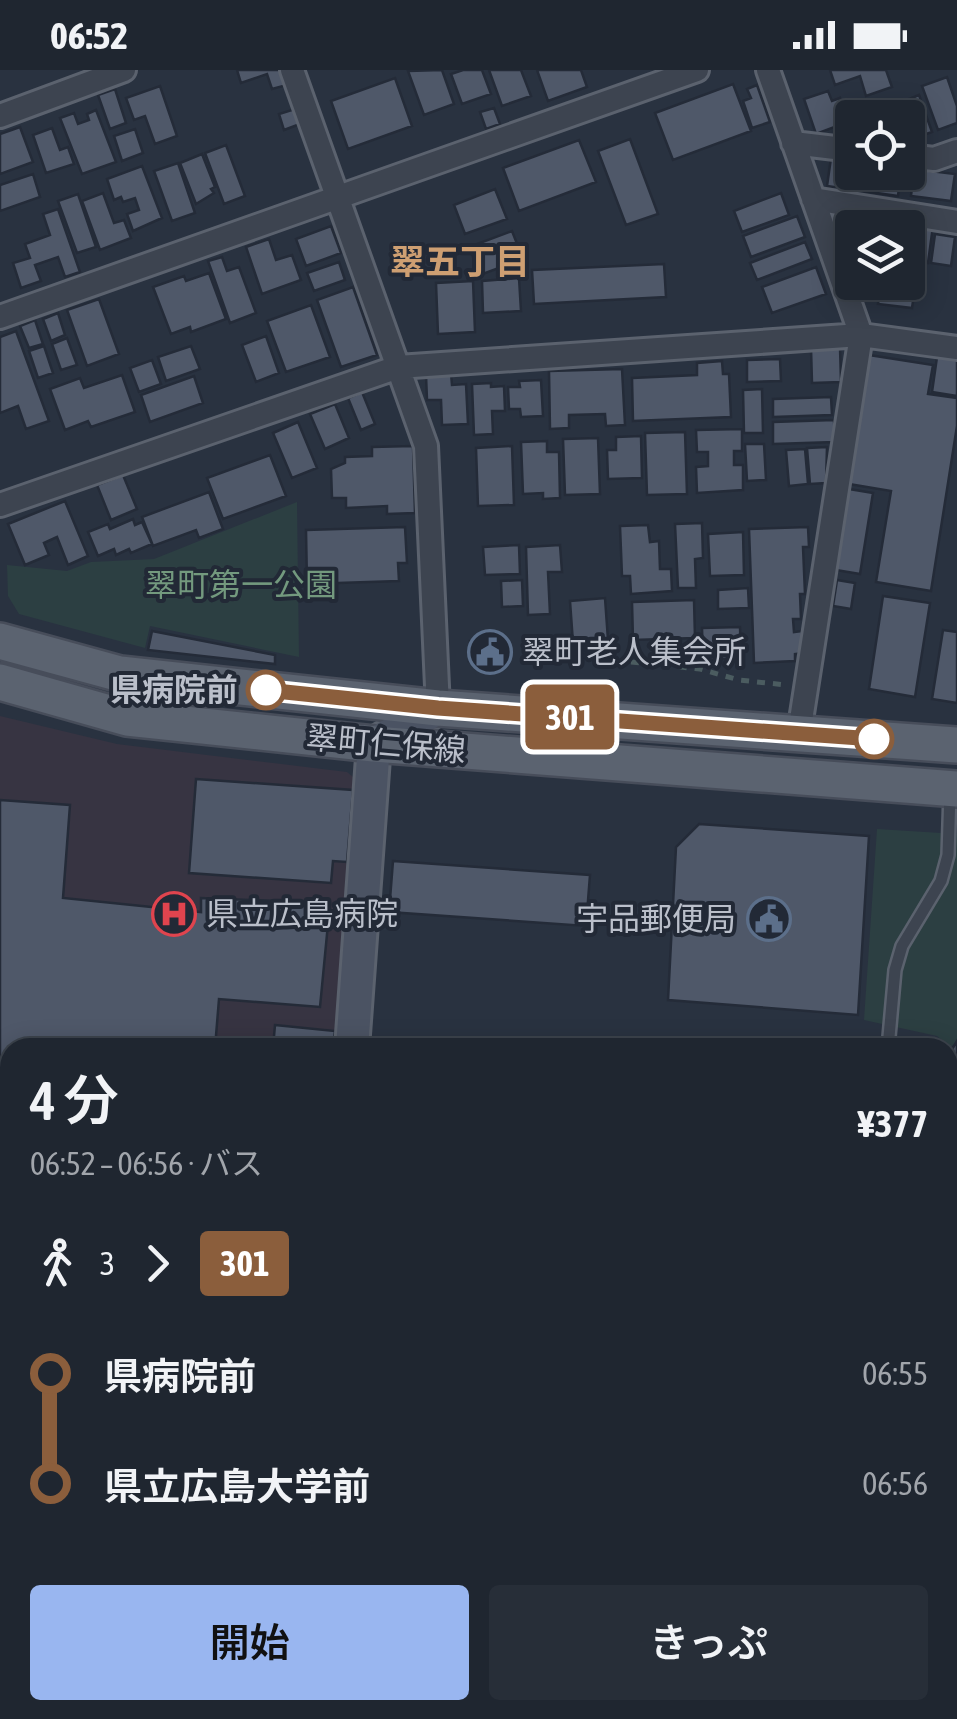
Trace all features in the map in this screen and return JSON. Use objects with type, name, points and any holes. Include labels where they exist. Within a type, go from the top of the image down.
[{"type":"main road","name":"翠町仁保線","points":[[0,641],[120,674],[438,708],[957,745]]},
{"type":"main road","name":"翠町仁保線","points":[[0,682],[127,718],[374,744],[954,788]]},
{"type":"street","points":[[0,116],[124,70]]},
{"type":"street","points":[[292,70],[426,446],[438,708],[374,744],[356,1035]]},
{"type":"street","points":[[0,317],[697,70]]},
{"type":"street","points":[[768,70],[861,336],[799,733]]},
{"type":"street","points":[[794,144],[835,148]]},
{"type":"street","points":[[925,158],[957,151]]},
{"type":"street","points":[[813,199],[957,222]]},
{"type":"street","points":[[0,505],[398,368],[861,336],[957,348]]},
{"type":"lane","points":[[889,1038],[895,970],[902,946],[941,880],[948,855],[954,788]]},
{"type":"path","points":[[631,662],[700,669],[739,680],[806,686]]},
{"type":"shaded area","name":"県立広島病院","points":[[0,716],[117,744],[347,772],[358,781],[337,1038],[0,1038]]},
{"type":"green space","name":"翠町第一公園","points":[[297,502],[299,657],[150,626],[145,648],[19,614],[8,596],[7,565],[67,571],[91,562],[154,559]]},
{"type":"green space","points":[[877,829],[957,834],[957,1038],[940,1038],[864,1020]]},
{"type":"building","points":[[237,70],[282,70],[287,85],[272,89],[267,74],[241,83]]},
{"type":"building","points":[[442,70],[454,104],[424,115],[408,71]]},
{"type":"building","points":[[482,70],[491,94],[462,104],[451,74]]},
{"type":"building","points":[[489,70],[521,70],[531,96],[502,106]]},
{"type":"building","points":[[537,70],[581,70],[587,87],[548,101]]},
{"type":"building","points":[[830,70],[886,70],[892,87],[866,96],[860,76],[835,85]]},
{"type":"building","points":[[947,77],[957,106],[957,123],[938,130],[922,86]]},
{"type":"building","points":[[395,78],[412,126],[348,149],[331,101]]},
{"type":"building","points":[[733,84],[751,131],[673,160],[655,113]]},
{"type":"building","points":[[757,85],[770,122],[752,128],[743,101],[751,98],[747,89]]},
{"type":"building","points":[[160,86],[177,136],[155,144],[145,116],[134,120],[126,98]]},
{"type":"building","points":[[115,89],[126,123],[110,129],[98,95]]},
{"type":"building","points":[[828,91],[832,101],[840,98],[835,100],[835,127],[816,134],[804,99]]},
{"type":"building","points":[[494,108],[500,124],[486,129],[480,112]]},
{"type":"building","points":[[295,109],[300,124],[284,130],[279,114]]},
{"type":"building","points":[[96,110],[116,162],[82,174],[60,118],[74,113],[78,124],[89,120],[87,114]]},
{"type":"building","points":[[925,112],[932,132],[925,134]]},
{"type":"building","points":[[20,127],[33,162],[0,174],[0,134]]},
{"type":"building","points":[[52,128],[60,150],[68,147],[74,164],[46,173],[33,135]]},
{"type":"building","points":[[135,129],[143,153],[122,161],[114,136]]},
{"type":"building","points":[[630,139],[658,214],[626,225],[598,151]]},
{"type":"building","points":[[579,140],[596,182],[519,211],[503,168]]},
{"type":"building","points":[[226,145],[245,196],[224,204],[205,153]]},
{"type":"building","points":[[202,154],[215,187],[211,189],[214,193],[196,204],[180,163]]},
{"type":"building","points":[[831,158],[835,159],[835,187],[827,186]]},
{"type":"building","points":[[178,163],[195,213],[172,221],[154,171]]},
{"type":"building","points":[[142,166],[162,218],[133,231],[127,214],[139,210],[135,198],[114,200],[107,179]]},
{"type":"building","points":[[925,170],[955,174],[951,201],[911,196],[912,190],[925,190]]},
{"type":"building","points":[[33,174],[40,197],[0,211],[0,185]]},
{"type":"building","points":[[495,189],[507,219],[465,234],[454,205]]},
{"type":"building","points":[[855,190],[899,190],[898,196]]},
{"type":"building","points":[[103,193],[114,223],[124,220],[131,238],[100,250],[82,201]]},
{"type":"building","points":[[781,193],[789,215],[742,232],[734,211]]},
{"type":"building","points":[[78,194],[96,247],[77,253],[58,201]]},
{"type":"building","points":[[58,209],[80,272],[65,277],[58,257],[35,265],[41,281],[21,288],[13,263],[30,258],[25,244],[50,235],[43,214]]},
{"type":"building","points":[[797,216],[805,237],[751,257],[743,236]]},
{"type":"building","points":[[925,225],[933,226],[928,263],[925,263]]},
{"type":"building","points":[[331,226],[341,253],[306,266],[296,239]]},
{"type":"building","points":[[512,231],[523,259],[480,275],[469,247]]},
{"type":"building","points":[[935,234],[955,237],[951,266],[931,263]]},
{"type":"building","points":[[269,239],[276,260],[292,255],[301,280],[262,294],[246,247]]},
{"type":"building","points":[[805,242],[812,259],[757,280],[750,263]]},
{"type":"building","points":[[222,257],[227,271],[239,267],[256,313],[230,323],[208,261]]},
{"type":"building","points":[[339,262],[345,280],[314,291],[307,273]]},
{"type":"building","points":[[664,264],[666,297],[534,304],[532,270]]},
{"type":"building","points":[[816,267],[826,294],[772,313],[762,287]]},
{"type":"building","points":[[209,273],[226,319],[191,332],[190,327],[171,334],[153,287],[184,276],[186,281]]},
{"type":"building","points":[[519,278],[521,311],[483,313],[482,281]]},
{"type":"building","points":[[473,281],[475,332],[438,334],[436,283]]},
{"type":"building","points":[[353,287],[377,355],[341,367],[317,300]]},
{"type":"building","points":[[99,299],[119,354],[87,366],[67,310]]},
{"type":"building","points":[[879,300],[913,300],[912,308],[878,304]]},
{"type":"building","points":[[311,305],[330,357],[286,372],[267,321]]},
{"type":"building","points":[[58,313],[65,335],[51,341],[43,319]]},
{"type":"building","points":[[35,320],[43,344],[29,348],[20,326]]},
{"type":"building","points":[[16,331],[49,421],[26,429],[18,406],[0,413],[0,337]]},
{"type":"building","points":[[266,336],[279,373],[256,382],[242,345]]},
{"type":"building","points":[[67,338],[77,365],[61,370],[52,344]]},
{"type":"building","points":[[44,346],[53,373],[38,378],[29,351]]},
{"type":"building","points":[[191,346],[200,369],[166,381],[158,357]]},
{"type":"building","points":[[840,347],[841,382],[812,383],[811,348]]},
{"type":"building","points":[[869,355],[933,365],[928,394],[957,398],[957,426],[931,591],[876,582],[891,491],[849,484]]},
{"type":"building","points":[[937,357],[957,360],[957,396],[932,392]]},
{"type":"building","points":[[780,359],[781,381],[747,382],[747,360]]},
{"type":"building","points":[[152,360],[161,384],[139,392],[130,368]]},
{"type":"building","points":[[722,361],[723,374],[729,374],[731,417],[633,421],[632,378],[697,375],[697,363]]},
{"type":"building","points":[[622,369],[625,425],[606,426],[605,414],[569,415],[569,428],[550,429],[549,371]]},
{"type":"building","points":[[451,373],[452,385],[466,384],[468,424],[442,425],[441,400],[427,400],[426,375]]},
{"type":"building","points":[[122,375],[135,412],[91,427],[88,421],[65,430],[50,389],[80,378],[84,388]]},
{"type":"building","points":[[194,376],[203,403],[150,422],[141,395]]},
{"type":"building","points":[[541,380],[543,416],[521,417],[520,409],[509,409],[508,387],[520,387],[519,381]]},
{"type":"building","points":[[491,383],[491,387],[504,386],[505,411],[492,411],[493,434],[474,435],[472,384]]},
{"type":"building","points":[[762,389],[763,433],[744,433],[743,390]]},
{"type":"building","points":[[362,392],[375,424],[361,430],[348,398]]},
{"type":"building","points":[[831,397],[832,415],[773,417],[773,399]]},
{"type":"building","points":[[335,404],[349,438],[325,449],[310,414]]},
{"type":"building","points":[[834,420],[835,442],[773,444],[773,422]]},
{"type":"building","points":[[298,422],[317,468],[292,478],[273,433]]},
{"type":"building","points":[[742,429],[742,451],[734,451],[734,465],[743,465],[743,490],[697,493],[696,467],[708,466],[708,452],[697,452],[696,430]]},
{"type":"building","points":[[685,432],[687,494],[647,495],[645,433]]},
{"type":"building","points":[[641,436],[642,478],[608,479],[607,450],[616,450],[616,437]]},
{"type":"building","points":[[598,438],[600,494],[565,495],[563,439]]},
{"type":"building","points":[[547,441],[547,452],[559,452],[560,498],[543,499],[543,493],[523,494],[521,442]]},
{"type":"building","points":[[745,444],[764,444],[766,480],[747,481]]},
{"type":"building","points":[[413,446],[415,513],[387,514],[387,506],[346,508],[346,498],[332,498],[331,469],[345,463],[345,457],[372,456],[372,447]]},
{"type":"building","points":[[512,446],[514,505],[478,506],[476,448]]},
{"type":"building","points":[[827,447],[826,483],[810,484],[807,448]]},
{"type":"building","points":[[805,449],[808,484],[789,486],[786,450]]},
{"type":"building","points":[[270,455],[286,496],[223,519],[207,478]]},
{"type":"building","points":[[123,475],[137,509],[111,520],[97,485]]},
{"type":"building","points":[[849,489],[873,493],[860,574],[836,570]]},
{"type":"building","points":[[209,492],[223,529],[199,538],[196,530],[153,546],[142,517]]},
{"type":"building","points":[[65,501],[88,556],[68,565],[57,537],[44,543],[49,555],[25,565],[8,524]]},
{"type":"building","points":[[133,519],[135,525],[142,522],[152,544],[131,553],[129,549],[116,555],[114,549],[98,556],[88,532],[108,524],[110,529]]},
{"type":"building","points":[[702,523],[703,558],[695,559],[696,588],[678,588],[675,524]]},
{"type":"building","points":[[648,525],[650,542],[659,541],[660,569],[671,569],[672,591],[631,594],[630,576],[622,576],[620,526]]},
{"type":"building","points":[[405,527],[407,563],[398,563],[399,581],[307,584],[306,530]]},
{"type":"building","points":[[808,527],[809,547],[803,547],[805,594],[800,594],[801,619],[793,619],[794,632],[802,631],[803,653],[795,654],[795,661],[754,663],[749,529]]},
{"type":"building","points":[[743,532],[744,575],[710,576],[708,534]]},
{"type":"building","points":[[519,545],[520,574],[485,575],[483,547]]},
{"type":"building","points":[[560,545],[562,572],[548,572],[550,614],[528,615],[526,547]]},
{"type":"building","points":[[522,580],[523,606],[502,607],[501,581]]},
{"type":"building","points":[[837,580],[855,583],[851,609],[833,606]]},
{"type":"building","points":[[748,588],[749,608],[718,609],[718,590]]},
{"type":"building","points":[[883,596],[930,603],[915,697],[869,689]]},
{"type":"building","points":[[605,598],[608,640],[573,643],[570,601]]},
{"type":"building","points":[[694,600],[695,638],[633,640],[632,602]]},
{"type":"building","points":[[740,627],[741,658],[703,660],[702,628]]},
{"type":"building","points":[[943,630],[957,632],[957,703],[932,699]]},
{"type":"building","points":[[152,631],[275,655],[275,664],[148,650]]},
{"type":"building","name":"翠町老人集会所","points":[[470,641],[510,643],[509,663],[469,661]]},
{"type":"building","points":[[196,779],[353,790],[347,862],[333,861],[331,883],[189,873]]},
{"type":"building","points":[[0,800],[70,805],[63,898],[201,912],[201,898],[330,903],[320,1007],[219,999],[216,1038],[0,1038]]},
{"type":"building","points":[[699,824],[869,836],[858,1015],[668,1000],[676,847]]},
{"type":"building","points":[[393,861],[590,875],[586,926],[389,912]]},
{"type":"building","points":[[275,1025],[335,1031],[334,1038],[274,1038]]},
{"type":"bus line","name":"301","points":[[266,690],[438,708],[874,739]]},
{"type":"place","name":"翠町老人集会所","points":[[490,652]]},
{"type":"place","name":"県病院前","points":[[266,690]]},
{"type":"place","name":"県立広島病院","points":[[174,914]]},
{"type":"place","name":"宇品郵便局","points":[[769,919]]},
{"type":"district","name":"翠五丁目","points":[[460,262]]}]
